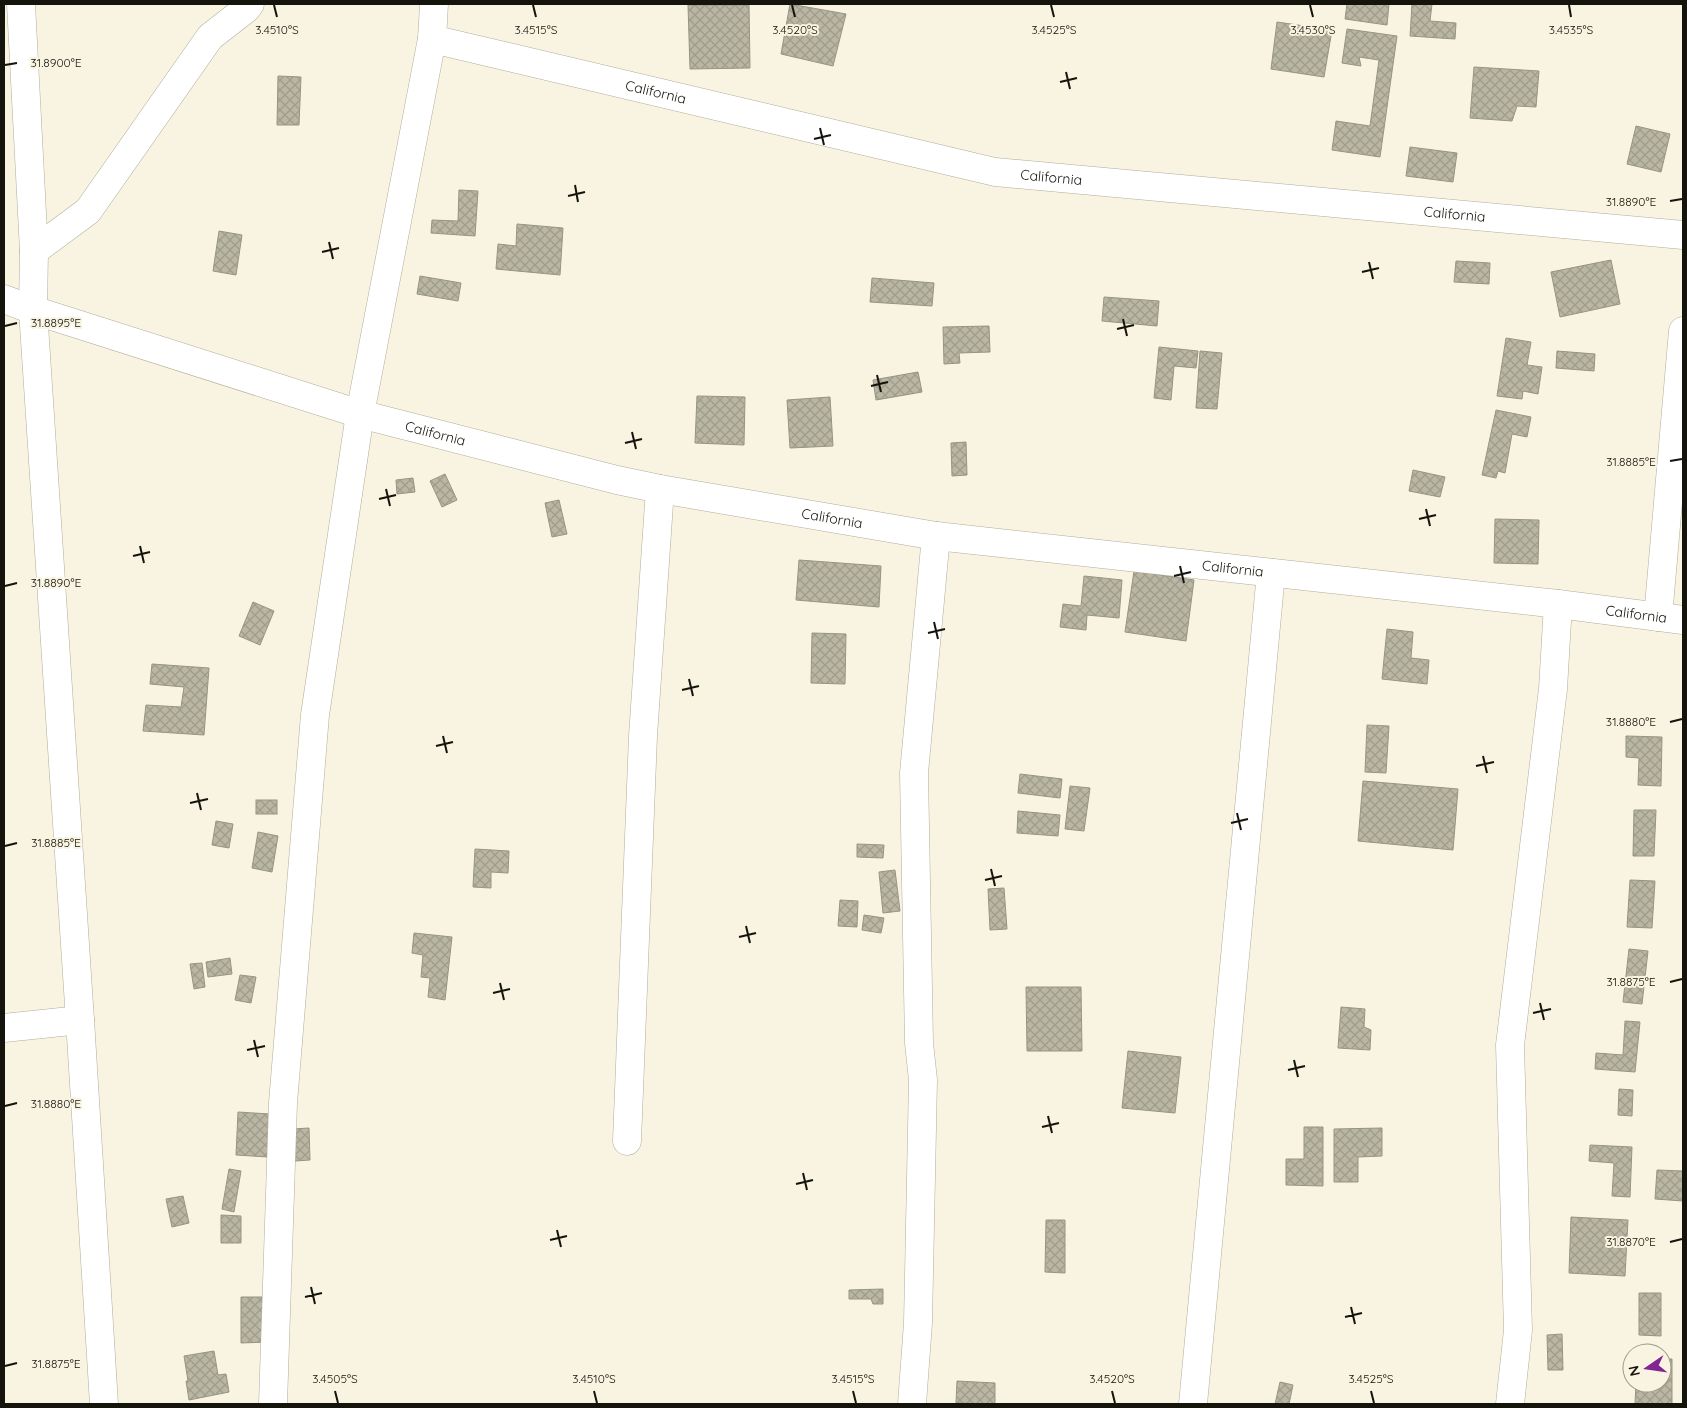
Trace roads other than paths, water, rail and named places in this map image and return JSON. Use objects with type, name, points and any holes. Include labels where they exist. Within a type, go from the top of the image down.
[{"type":"street","points":[[21,4],[34,251],[33,310],[104,1404]]},
{"type":"street","points":[[34,251],[88,211],[210,37],[250,4]]},
{"type":"street","points":[[273,1404],[283,1103],[315,715],[360,414],[432,39],[434,4]]},
{"type":"street","name":"California","points":[[432,39],[995,172],[1683,234]]},
{"type":"street","name":"California","points":[[4,299],[33,310],[360,414],[617,480],[936,536],[1671,618]]},
{"type":"street","points":[[4,316],[33,310]]},
{"type":"street","points":[[1671,618],[1683,331]]},
{"type":"street","points":[[627,1141],[643,736],[660,488]]},
{"type":"street","points":[[912,1404],[918,1323],[923,1080],[919,1043],[914,773],[936,536]]},
{"type":"street","points":[[1193,1404],[1271,573]]},
{"type":"street","points":[[1510,1404],[1518,1330],[1510,1045],[1553,689],[1558,604]]},
{"type":"street","points":[[4,1028],[80,1020]]}]
